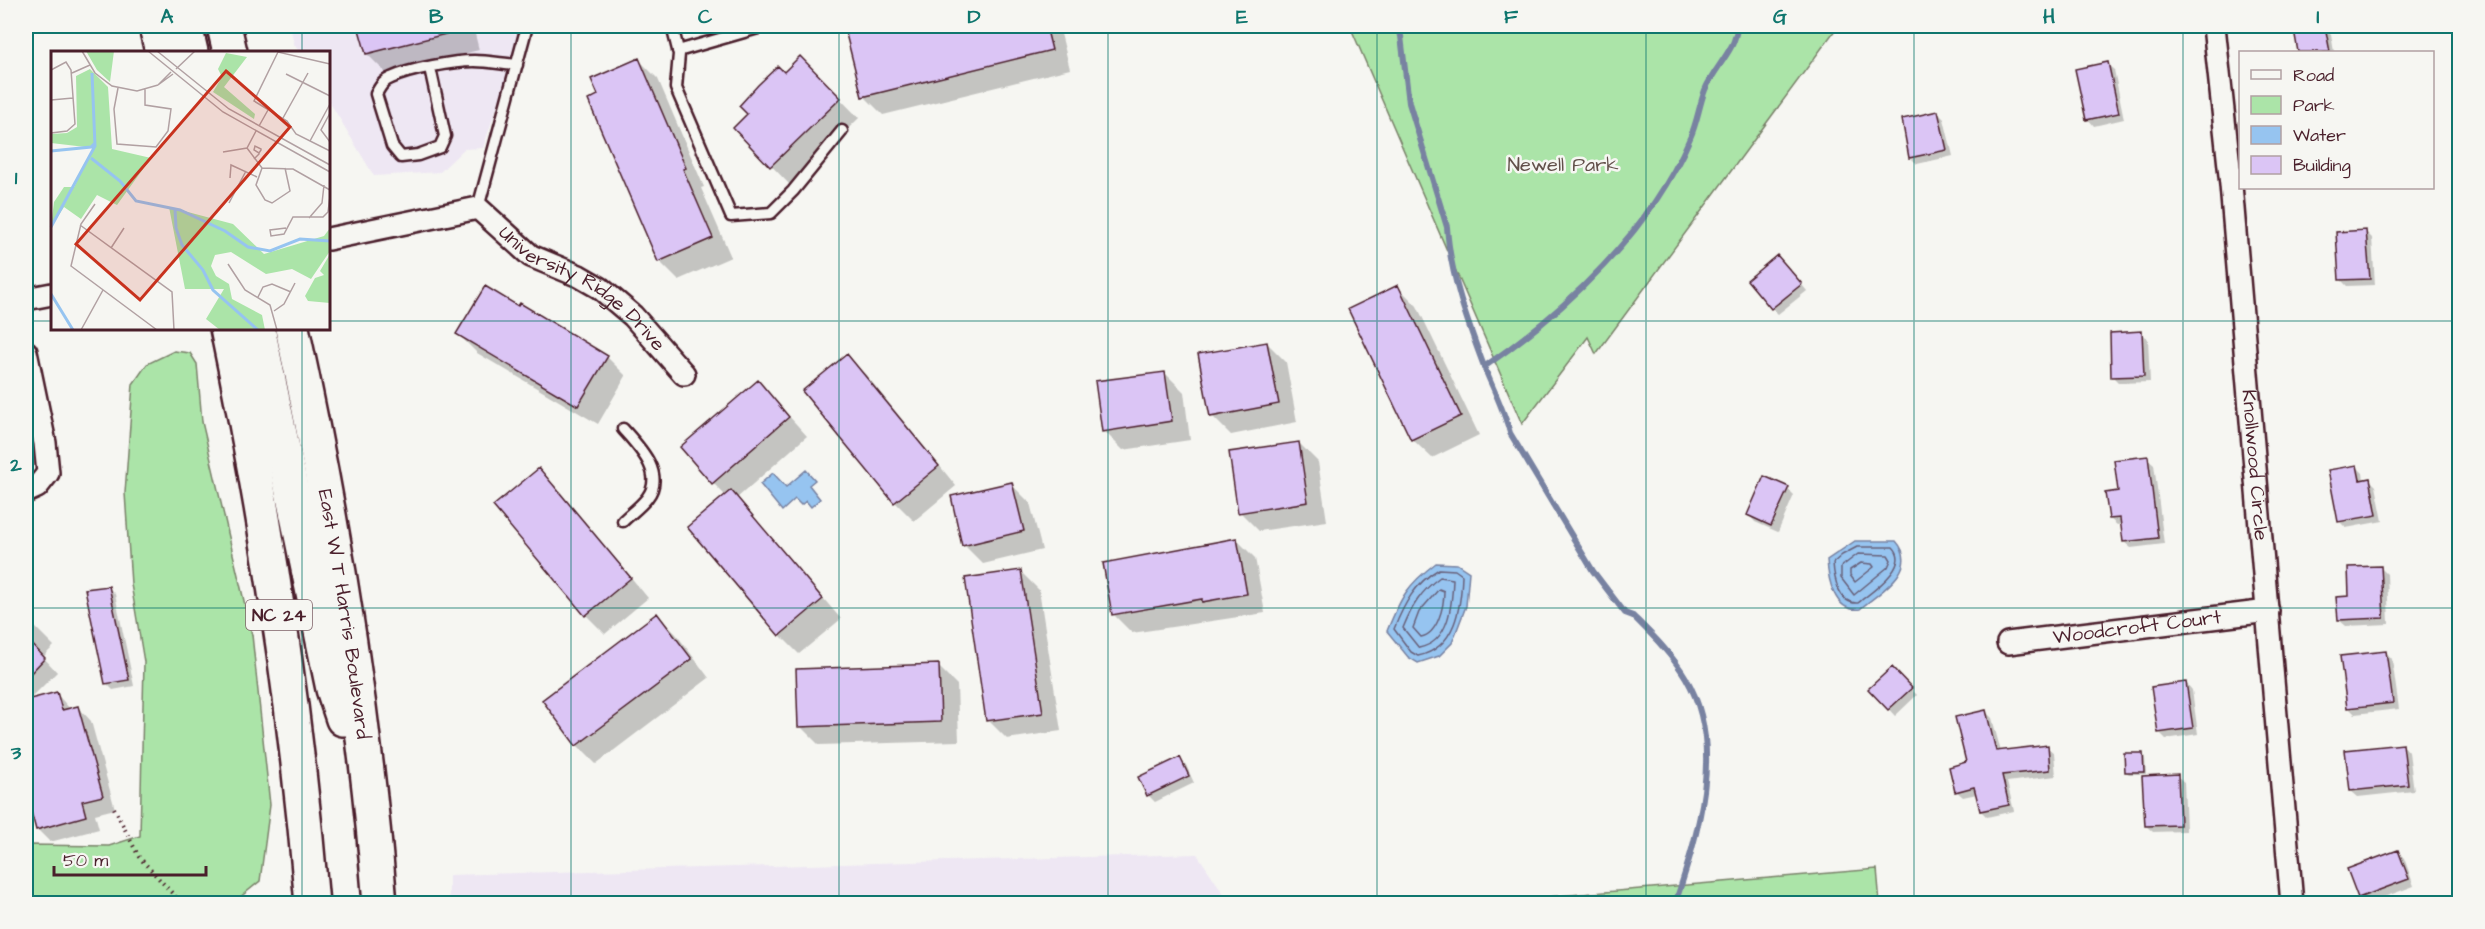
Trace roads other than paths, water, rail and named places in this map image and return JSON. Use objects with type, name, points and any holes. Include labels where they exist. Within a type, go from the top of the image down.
[{"type":"main road","points":[[156,26],[162,51]]},
{"type":"main road","points":[[185,26],[191,51]]},
{"type":"main road","points":[[224,26],[230,51]]},
{"type":"main road","name":"NC 24","points":[[227,330],[260,494],[283,637],[302,780],[312,903]]},
{"type":"main road","points":[[258,330],[333,689],[369,801]]},
{"type":"main road","name":"East W T Harris Boulevard","points":[[292,330],[339,578],[369,801],[380,903]]},
{"type":"street","name":"Knollwood Circle","points":[[2214,26],[2228,153],[2292,903]]},
{"type":"street","points":[[330,239],[478,208]]},
{"type":"street","name":"University Ridge Drive","points":[[478,208],[531,256],[579,276],[600,288],[633,316],[684,374]]},
{"type":"street","points":[[26,299],[51,294]]},
{"type":"street","points":[[26,352],[45,443],[48,473],[37,487],[26,492]]},
{"type":"street","name":"Woodcroft Court","points":[[2008,643],[2268,611]]},
{"type":"lane","points":[[478,208],[527,26]]},
{"type":"lane","points":[[672,26],[678,51],[676,88],[731,216],[771,213],[842,130]]},
{"type":"lane","points":[[678,51],[765,26]]},
{"type":"lane","points":[[430,68],[445,136],[440,147],[418,155],[401,157],[392,146],[376,94],[382,84],[392,77],[430,68],[474,61],[517,65]]},
{"type":"lane","points":[[622,521],[648,498],[654,485],[652,465],[623,429]]},
{"type":"water","points":[[806,470],[815,480],[809,485],[820,499],[811,507],[806,501],[801,505],[795,499],[782,511],[760,484],[773,473],[786,487]]},
{"type":"water","points":[[1855,541],[1896,541],[1902,551],[1904,561],[1895,579],[1860,609],[1851,609],[1838,600],[1831,585],[1827,560]]},
{"type":"water","points":[[1436,563],[1457,564],[1469,572],[1466,606],[1452,643],[1439,656],[1418,663],[1408,657],[1387,631],[1396,609],[1411,585]]},
{"type":"waterway","points":[[1397,26],[1401,36],[1409,103],[1447,227],[1452,263],[1461,299],[1510,433],[1593,571],[1625,613],[1633,616],[1674,661],[1686,678],[1698,704],[1704,732],[1706,761],[1704,790],[1692,849],[1675,904]]},
{"type":"waterway","points":[[1484,367],[1545,321],[1575,294],[1603,266],[1653,205],[1690,138],[1705,90],[1732,45],[1738,26]]},
{"type":"park label","name":"Newell Park","points":[[1563,165]]}]
